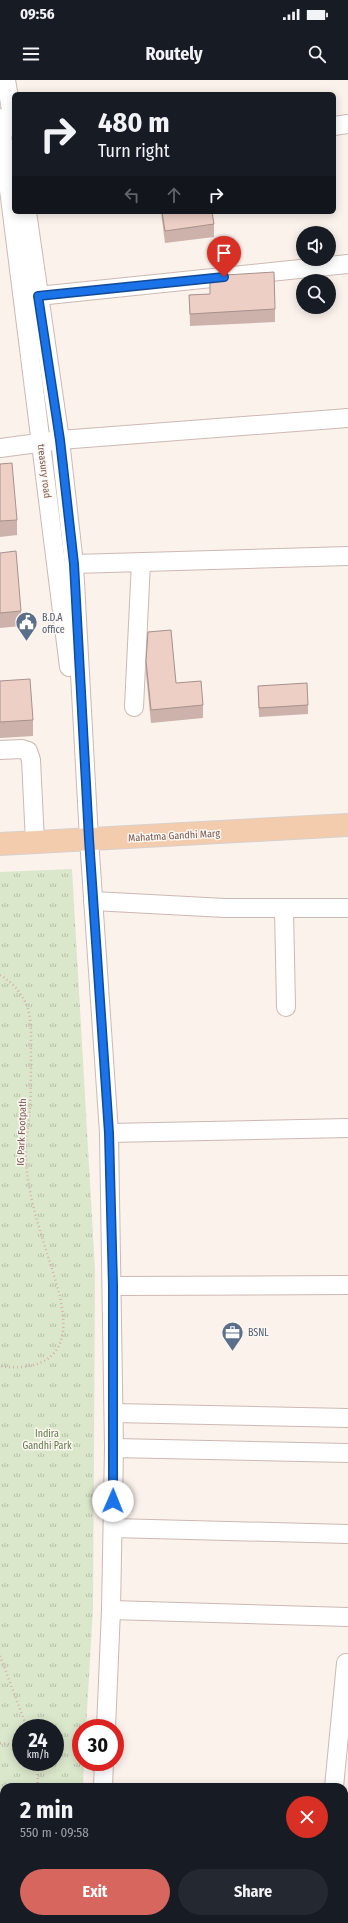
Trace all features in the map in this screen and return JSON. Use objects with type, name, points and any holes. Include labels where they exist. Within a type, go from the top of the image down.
[{"type":"main road","name":"Mahatma Gandhi Marg","points":[[0,844],[35,842],[89,832],[348,825]]},
{"type":"street","points":[[4,83],[12,119]]},
{"type":"street","name":"treasury road","points":[[0,118],[12,213]]},
{"type":"street","points":[[336,126],[348,124]]},
{"type":"street","name":"treasury road","points":[[12,214],[89,832]]},
{"type":"street","points":[[27,214],[60,440],[74,564],[93,901],[109,1133],[113,1286],[114,1448],[111,1610],[106,1719]]},
{"type":"street","points":[[38,296],[348,264]]},
{"type":"street","points":[[0,448],[60,440],[348,418]]},
{"type":"street","points":[[74,564],[348,556]]},
{"type":"street","points":[[134,707],[141,562]]},
{"type":"street","points":[[0,750],[22,749],[28,751],[31,760],[35,842]]},
{"type":"street","points":[[93,901],[225,908],[348,908]]},
{"type":"street","points":[[284,908],[286,1007]]},
{"type":"street","points":[[109,1133],[348,1128]]},
{"type":"street","points":[[113,1286],[348,1285]]},
{"type":"street","points":[[114,1412],[348,1418]]},
{"type":"street","points":[[114,1448],[348,1453]]},
{"type":"street","points":[[113,1528],[348,1534]]},
{"type":"street","points":[[111,1610],[348,1617]]},
{"type":"street","points":[[334,1783],[346,1663]]},
{"type":"street","points":[[103,1783],[104,1771]]},
{"type":"path","name":"IG Park Footpath","points":[[0,975],[7,979],[24,998],[31,1021],[30,1109],[26,1157],[30,1194],[57,1285],[63,1315],[63,1332],[59,1344],[51,1356],[32,1367],[0,1366]]},
{"type":"path","points":[[0,1656],[24,1719]]},
{"type":"path","points":[[0,1743],[12,1745]]},
{"type":"path","points":[[37,1771],[38,1783]]},
{"type":"green space","name":"Indira Gandhi Park","points":[[72,869],[95,1270],[93,1608],[87,1719],[72,1719],[72,1771],[84,1771],[83,1783],[0,1783],[0,872]]},
{"type":"building","points":[[162,214],[212,214],[214,224],[165,231]]},
{"type":"building","points":[[274,272],[275,309],[190,314],[189,295],[210,294],[210,276]]},
{"type":"building","points":[[12,463],[17,520],[0,521],[0,464]]},
{"type":"building","points":[[16,551],[21,611],[0,613],[0,553]]},
{"type":"building","points":[[171,630],[176,683],[201,681],[203,705],[151,710],[146,661],[148,632]]},
{"type":"building","points":[[30,679],[33,720],[0,722],[0,681]]},
{"type":"building","points":[[307,683],[308,705],[259,708],[258,686]]},
{"type":"place","name":"B.D.A office","points":[[27,642]]},
{"type":"place","name":"BSNL","points":[[233,1352]]},
{"type":"route","points":[[113,1501],[113,1286],[109,1133],[89,839],[74,564],[60,440],[38,296],[224,277]]}]
